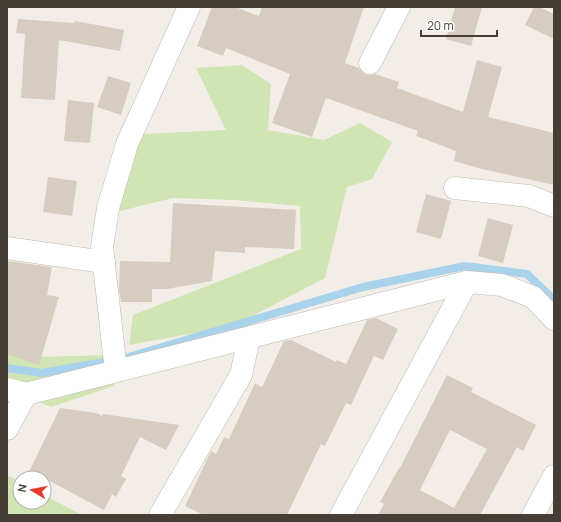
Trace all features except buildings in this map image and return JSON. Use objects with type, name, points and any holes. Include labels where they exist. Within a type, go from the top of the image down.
[{"type":"street","points":[[116,364],[102,247],[108,208],[127,144],[189,7]]},
{"type":"street","points":[[370,63],[399,7]]},
{"type":"street","points":[[455,188],[529,196],[554,206]]},
{"type":"street","points":[[7,248],[104,262]]},
{"type":"street","points":[[341,515],[467,282]]},
{"type":"street","points":[[7,430],[17,391],[116,364],[248,338],[467,282],[502,285],[533,297],[554,319]]},
{"type":"street","points":[[160,515],[241,375],[248,338]]},
{"type":"street","points":[[533,515],[554,476]]},
{"type":"green space","points":[[242,65],[271,84],[268,130],[324,140],[360,123],[392,142],[372,179],[347,187],[325,278],[233,326],[129,345],[133,315],[301,249],[300,206],[234,200],[173,198],[120,211],[117,180],[142,134],[226,130],[196,68]]},
{"type":"green space","points":[[7,347],[30,357],[115,355],[114,386],[51,407],[7,388]]},
{"type":"green space","points":[[7,475],[12,478],[12,510],[52,510],[52,499],[82,515],[7,515]]},
{"type":"waterway","points":[[7,368],[41,373],[122,359],[363,287],[465,266],[527,274],[554,300]]}]
